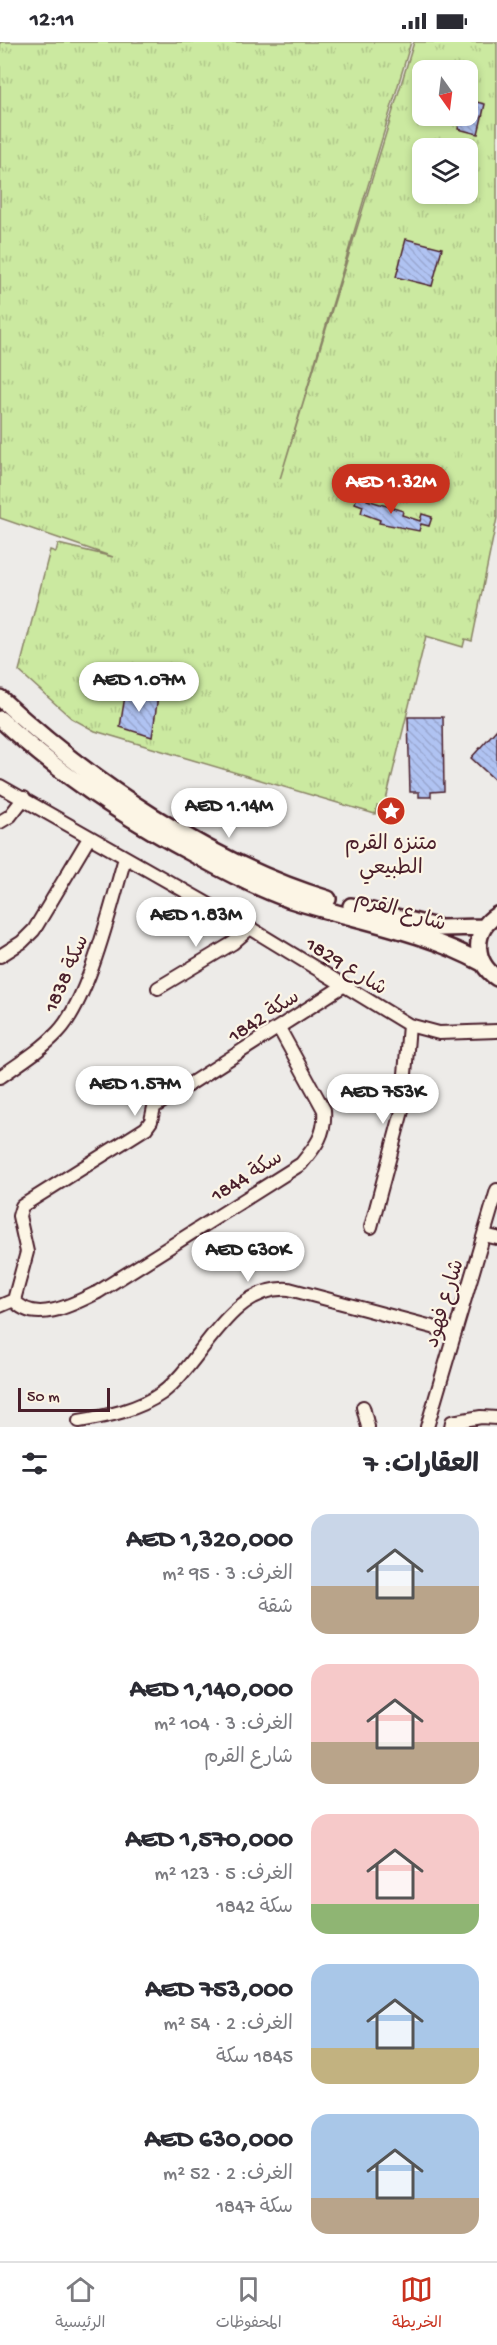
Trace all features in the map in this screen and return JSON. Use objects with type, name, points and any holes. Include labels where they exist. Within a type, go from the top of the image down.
[{"type":"main road","name":"شارع القرم","points":[[0,698],[33,729],[115,791],[230,859],[299,891],[344,904],[441,928],[483,927]]},
{"type":"main road","name":"شارع القرم","points":[[0,719],[85,790],[116,811],[228,872],[286,898],[454,948],[482,963],[496,978]]},
{"type":"main road","points":[[482,963],[478,945],[483,927],[497,915]]},
{"type":"street","name":"1829 شارع","points":[[0,786],[250,928],[409,1025],[439,1033],[497,1031]]},
{"type":"street","points":[[0,822],[10,816],[24,798]]},
{"type":"street","points":[[0,956],[22,942],[34,930],[88,838]]},
{"type":"street","name":"1838 سكة","points":[[0,1077],[59,1031],[73,1012],[102,938],[125,858]]},
{"type":"street","points":[[158,988],[233,943],[250,928]]},
{"type":"street","name":"سكة 1842","points":[[14,1300],[27,1252],[19,1216],[22,1206],[146,1128],[151,1121],[154,1107],[343,986]]},
{"type":"street","points":[[371,1227],[402,1111],[409,1025]]},
{"type":"street","name":"سكة 1844","points":[[14,1300],[18,1306],[42,1312],[68,1308],[98,1292],[301,1164],[322,1138],[325,1124],[324,1110],[279,1028]]},
{"type":"street","name":"شارع فهود","points":[[427,1427],[497,1190]]},
{"type":"street","points":[[484,1235],[497,1238]]},
{"type":"street","points":[[79,1421],[117,1413],[153,1399],[182,1372],[209,1336],[237,1311],[267,1290],[289,1289],[454,1332]]},
{"type":"street","points":[[0,1306],[14,1300]]},
{"type":"street","points":[[363,1407],[368,1427]]},
{"type":"street","points":[[451,1427],[452,1422],[481,1417],[497,1418]]},
{"type":"green space","points":[[0,42],[411,42],[280,479],[414,42],[497,42],[497,518],[472,641],[465,639],[463,647],[426,636],[384,808],[377,806],[375,814],[95,731],[71,718],[19,671],[50,550],[56,552],[58,544],[113,557],[0,518]]},
{"type":"building","points":[[478,102],[485,104],[478,134],[458,129],[459,126],[478,126]]},
{"type":"building","points":[[406,239],[442,248],[432,286],[396,277]]},
{"type":"building","points":[[358,494],[368,497],[367,500],[403,511],[402,515],[420,521],[422,514],[432,517],[429,526],[421,524],[419,531],[379,523],[380,520],[361,513],[363,506],[355,503]]},
{"type":"building","points":[[126,690],[158,696],[152,737],[120,727]]},
{"type":"building","points":[[408,717],[443,717],[444,791],[431,792],[431,797],[419,797],[419,792],[410,792]]},
{"type":"building","points":[[497,729],[497,782],[471,758]]},
{"type":"place","name":"متنزه القرم الطبيعي","points":[[391,811]]}]
